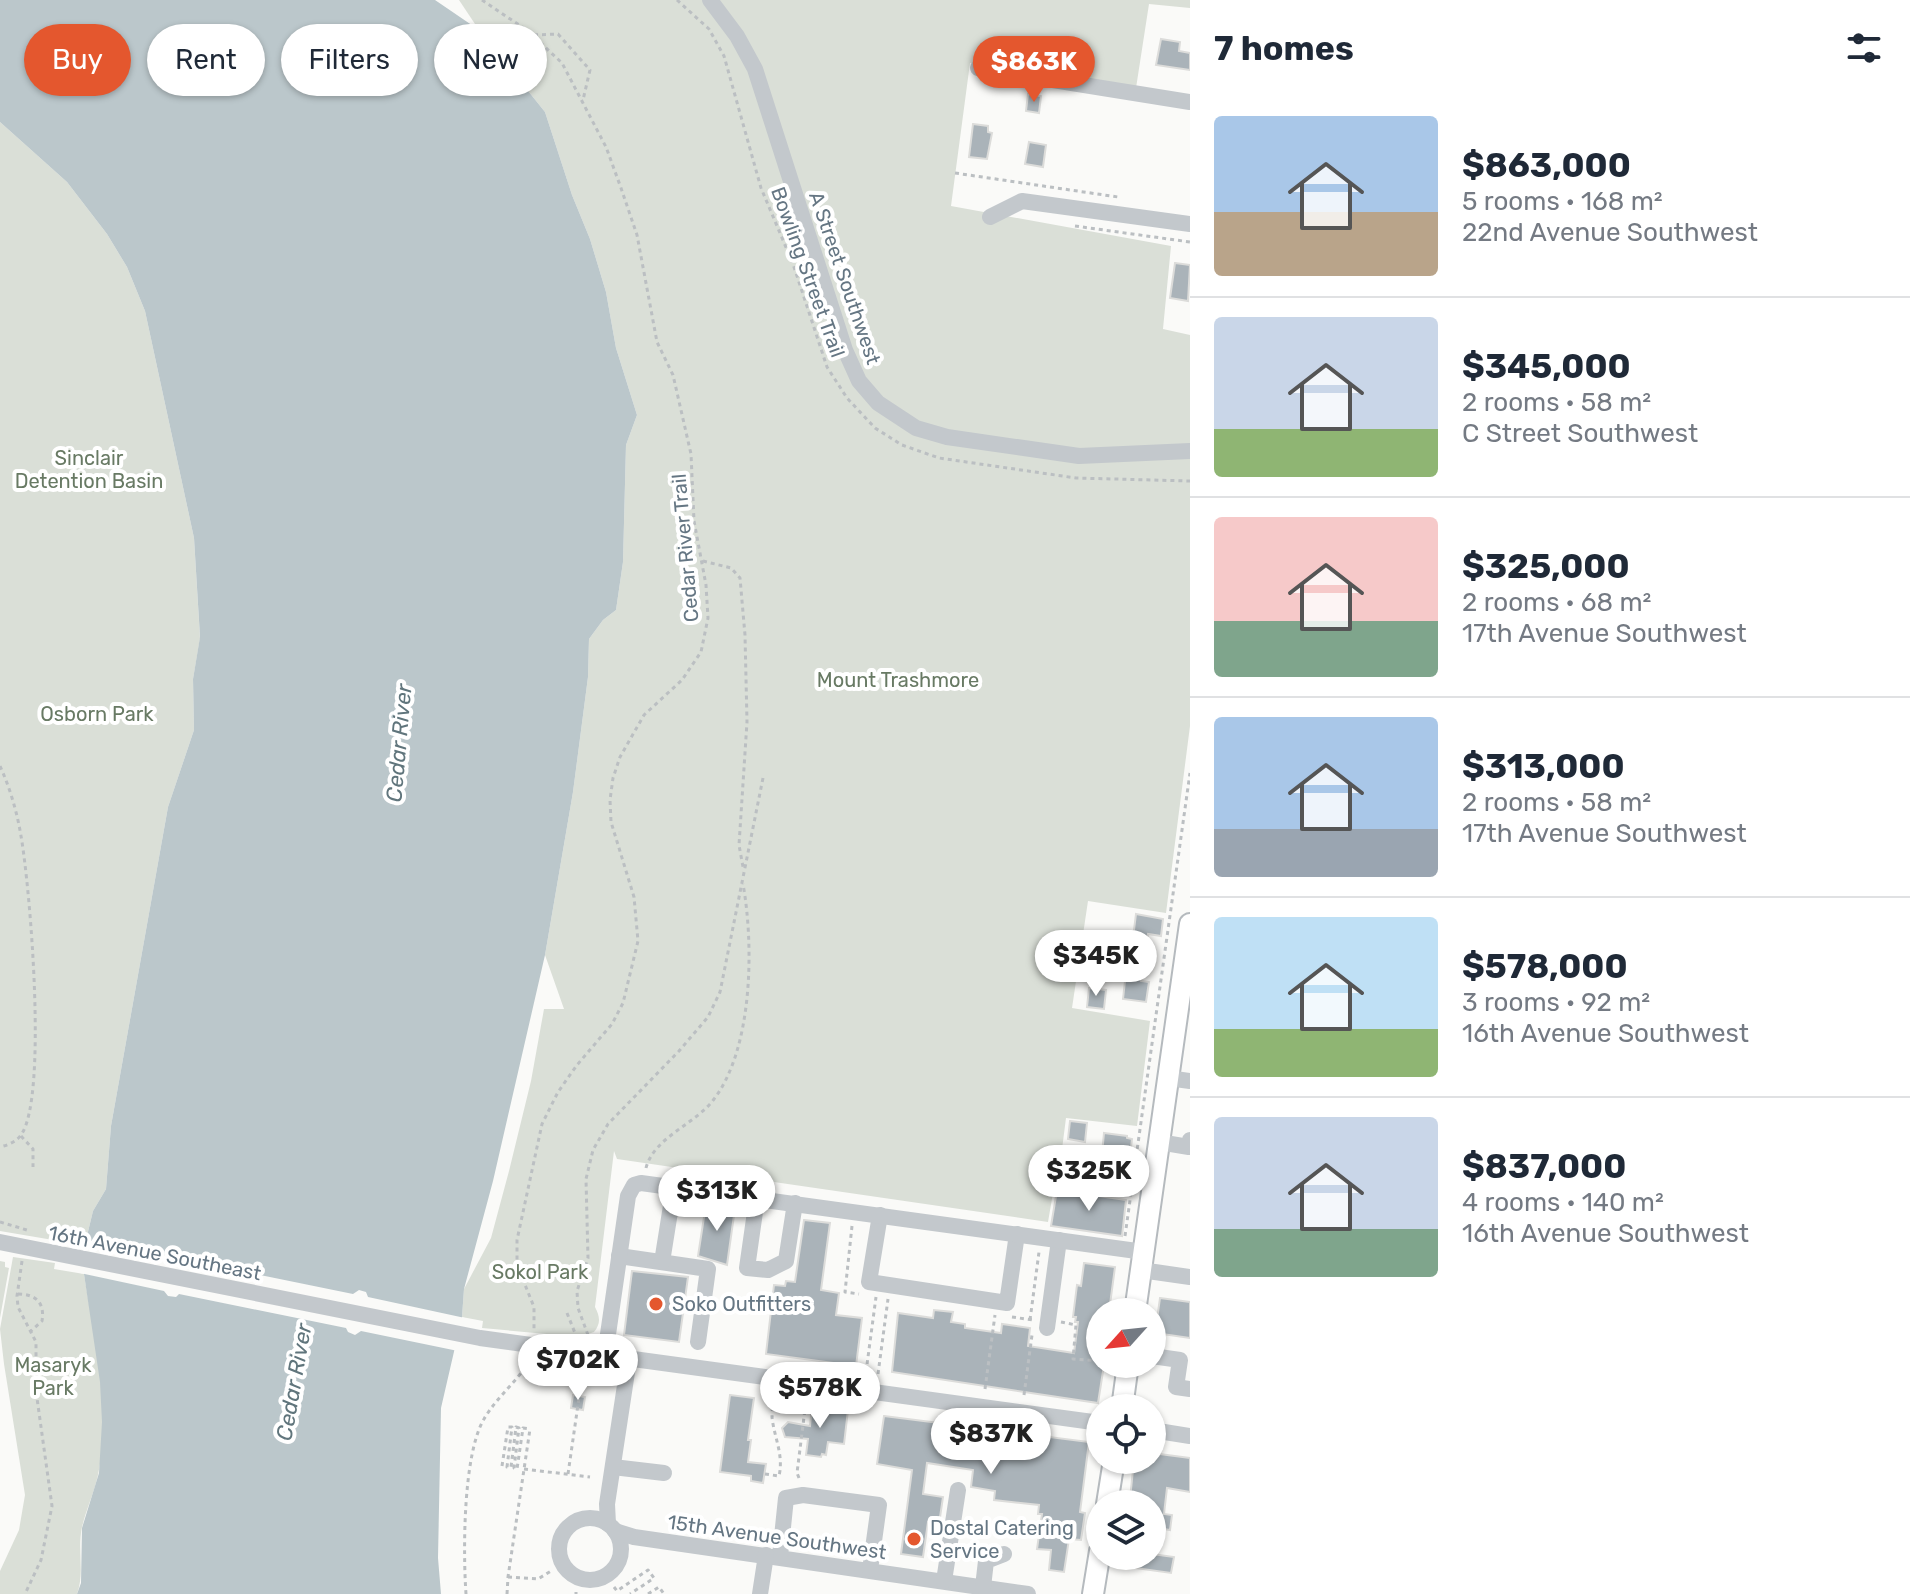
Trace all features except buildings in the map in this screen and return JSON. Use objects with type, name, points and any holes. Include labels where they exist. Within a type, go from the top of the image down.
[{"type":"main road","points":[[1137,1298],[1190,924]]},
{"type":"main road","points":[[1093,1594],[1097,1570]]},
{"type":"street","name":"A Street Southwest","points":[[710,0],[737,36],[755,69],[845,350],[859,381],[878,403],[916,428],[947,437],[1079,456],[1190,451]]},
{"type":"street","points":[[978,68],[1190,102]]},
{"type":"street","points":[[990,217],[1022,201],[1190,224]]},
{"type":"street","points":[[1168,1078],[1190,1081]]},
{"type":"street","points":[[1159,1142],[1189,1147],[1190,1140]]},
{"type":"street","points":[[605,1355],[628,1196],[634,1185],[641,1183],[1059,1240],[1143,1261],[1190,1277]]},
{"type":"street","points":[[662,1262],[674,1187]]},
{"type":"street","points":[[757,1198],[747,1268],[768,1270],[786,1261],[795,1203]]},
{"type":"street","points":[[880,1215],[869,1282],[1007,1303],[1017,1234]]},
{"type":"street","points":[[1043,1328],[1059,1240]]},
{"type":"street","name":"16th Avenue Southeast","points":[[0,1242],[480,1338],[1086,1421]]},
{"type":"street","points":[[619,1256],[708,1269],[698,1342]]},
{"type":"street","points":[[1166,1358],[1180,1360],[1176,1387],[1190,1389]]},
{"type":"street","points":[[629,1359],[613,1467],[664,1473]]},
{"type":"street","points":[[1166,1432],[1190,1436]]},
{"type":"street","name":"15th Avenue Southwest","points":[[613,1467],[607,1504],[612,1528],[634,1537],[1028,1594]]},
{"type":"street","points":[[944,1581],[958,1490]]},
{"type":"street","points":[[760,1594],[773,1556],[786,1498],[803,1495],[879,1505],[870,1570]]},
{"type":"street","points":[[983,1587],[986,1561],[1004,1554]]},
{"type":"path","name":"Cedar River Trail","points":[[482,0],[517,24]]},
{"type":"path","name":"Bowling Street Trail","points":[[677,0],[709,29],[724,56],[761,188],[793,264],[827,367],[847,398],[875,428],[902,445],[939,458],[1076,478],[1190,481]]},
{"type":"path","points":[[547,34],[558,34],[590,70],[583,100]]},
{"type":"path","name":"Cedar River Trail","points":[[534,1328],[534,1307],[517,1265],[517,1240],[542,1124],[558,1092],[612,1024],[623,1003],[638,941],[634,897],[611,822],[613,778],[620,757],[644,715],[682,680],[701,652],[708,618],[694,521],[691,454],[673,375],[657,342],[637,235],[606,147],[562,63],[547,49]]},
{"type":"path","points":[[955,173],[1118,197]]},
{"type":"path","points":[[1073,225],[1190,242]]},
{"type":"path","points":[[701,561],[731,568],[740,578],[747,722],[739,845],[743,870]]},
{"type":"path","points":[[0,766],[21,836],[32,943],[34,1070],[21,1136],[0,1147]]},
{"type":"path","points":[[1125,1240],[1190,773]]},
{"type":"path","points":[[588,1335],[578,1308],[577,1291],[588,1258],[586,1179],[593,1150],[608,1124],[708,1017],[720,992],[763,778]]},
{"type":"path","points":[[646,1171],[652,1153],[714,1099],[730,1071],[740,1039],[748,978],[748,911],[742,880]]},
{"type":"path","points":[[21,1136],[33,1149],[33,1167]]},
{"type":"path","points":[[0,1222],[27,1229]]},
{"type":"path","points":[[1030,1320],[1039,1248]]},
{"type":"path","points":[[22,1258],[17,1294],[22,1317],[37,1349],[36,1391],[52,1506],[41,1560],[25,1594]]},
{"type":"path","points":[[17,1294],[32,1295],[43,1309],[42,1321],[31,1331]]},
{"type":"path","points":[[866,1372],[876,1297]]},
{"type":"path","points":[[878,1374],[888,1299]]},
{"type":"path","points":[[567,1313],[575,1333]]},
{"type":"path","points":[[985,1389],[995,1315]]},
{"type":"path","points":[[1024,1395],[1043,1328],[1076,1325],[1073,1359],[1086,1360]]},
{"type":"path","points":[[870,1339],[883,1340]]},
{"type":"path","points":[[466,1594],[463,1553],[472,1449],[483,1421],[530,1361]]},
{"type":"path","points":[[568,1474],[583,1370]]},
{"type":"path","points":[[765,1474],[779,1476],[781,1467],[779,1440],[772,1417],[773,1397]]},
{"type":"path","points":[[799,1478],[797,1473],[806,1401]]},
{"type":"path","points":[[502,1466],[508,1427],[512,1427],[507,1467],[511,1467],[516,1427],[519,1428],[514,1468],[517,1469],[523,1428],[530,1429],[507,1594]]},
{"type":"path","points":[[524,1469],[590,1477]]},
{"type":"path","points":[[616,1591],[648,1570],[654,1578],[630,1594]]},
{"type":"path","points":[[508,1577],[538,1579],[551,1571]]},
{"type":"path","points":[[648,1594],[659,1587],[664,1594]]},
{"type":"green space","name":"Mount Trashmore","points":[[459,0],[1190,0],[1190,8],[1149,4],[1136,88],[970,63],[951,206],[1171,246],[1163,329],[1190,335],[1190,726],[1166,913],[1088,901],[1072,1008],[1150,1021],[1137,1126],[1066,1118],[1061,1157],[1132,1166],[1124,1196],[1054,1187],[1048,1222],[617,1159],[614,1151],[595,1307],[599,1323],[594,1332],[579,1337],[482,1328],[483,1321],[462,1317],[464,1289],[491,1238],[509,1171],[531,1081],[544,1009],[564,1009],[545,955],[573,792],[588,677],[589,639],[603,620],[616,610],[623,562],[626,445],[637,415],[616,348],[606,292],[590,239],[545,112],[532,96],[547,96],[547,24],[475,24]]},
{"type":"green space","name":"Osborn Park","points":[[0,122],[67,182],[107,234],[127,267],[145,311],[194,538],[200,638],[193,679],[194,730],[168,807],[111,1126],[106,1189],[93,1211],[86,1240],[61,1235],[59,1241],[0,1231]]},
{"type":"green space","name":"Masaryk Park","points":[[13,1257],[55,1263],[54,1269],[84,1274],[100,1374],[103,1425],[98,1475],[82,1527],[77,1594],[0,1594],[0,1571],[19,1530],[25,1495],[0,1329]]},
{"type":"green space","points":[[0,1261],[9,1268],[0,1318]]},
{"type":"water","name":"Cedar River","points":[[0,0],[435,0],[470,24],[434,24],[434,96],[532,96],[545,112],[606,292],[616,348],[637,415],[626,445],[623,562],[616,610],[603,620],[589,639],[588,677],[573,792],[545,955],[493,1181],[464,1289],[462,1317],[441,1408],[438,1558],[441,1594],[77,1594],[81,1583],[82,1528],[99,1473],[102,1422],[100,1382],[84,1274],[86,1240],[93,1211],[106,1189],[111,1126],[168,807],[194,730],[193,679],[200,637],[194,538],[145,311],[127,267],[107,234],[67,182],[0,122]]},
{"type":"pier","points":[[82,1239],[172,1257],[174,1253],[181,1254],[186,1260],[353,1294],[359,1290],[366,1292],[368,1297],[465,1318],[458,1351],[361,1331],[355,1335],[346,1328],[179,1294],[176,1297],[168,1296],[164,1291],[80,1273]]},
{"type":"place","name":"Soko Outfitters","points":[[656,1304]]},
{"type":"place","name":"Dostal Catering Service","points":[[914,1539]]},
{"type":"park label","name":"Sinclair Detention Basin","points":[[89,470]]},
{"type":"park label","name":"Sokol Park","points":[[540,1272]]}]
